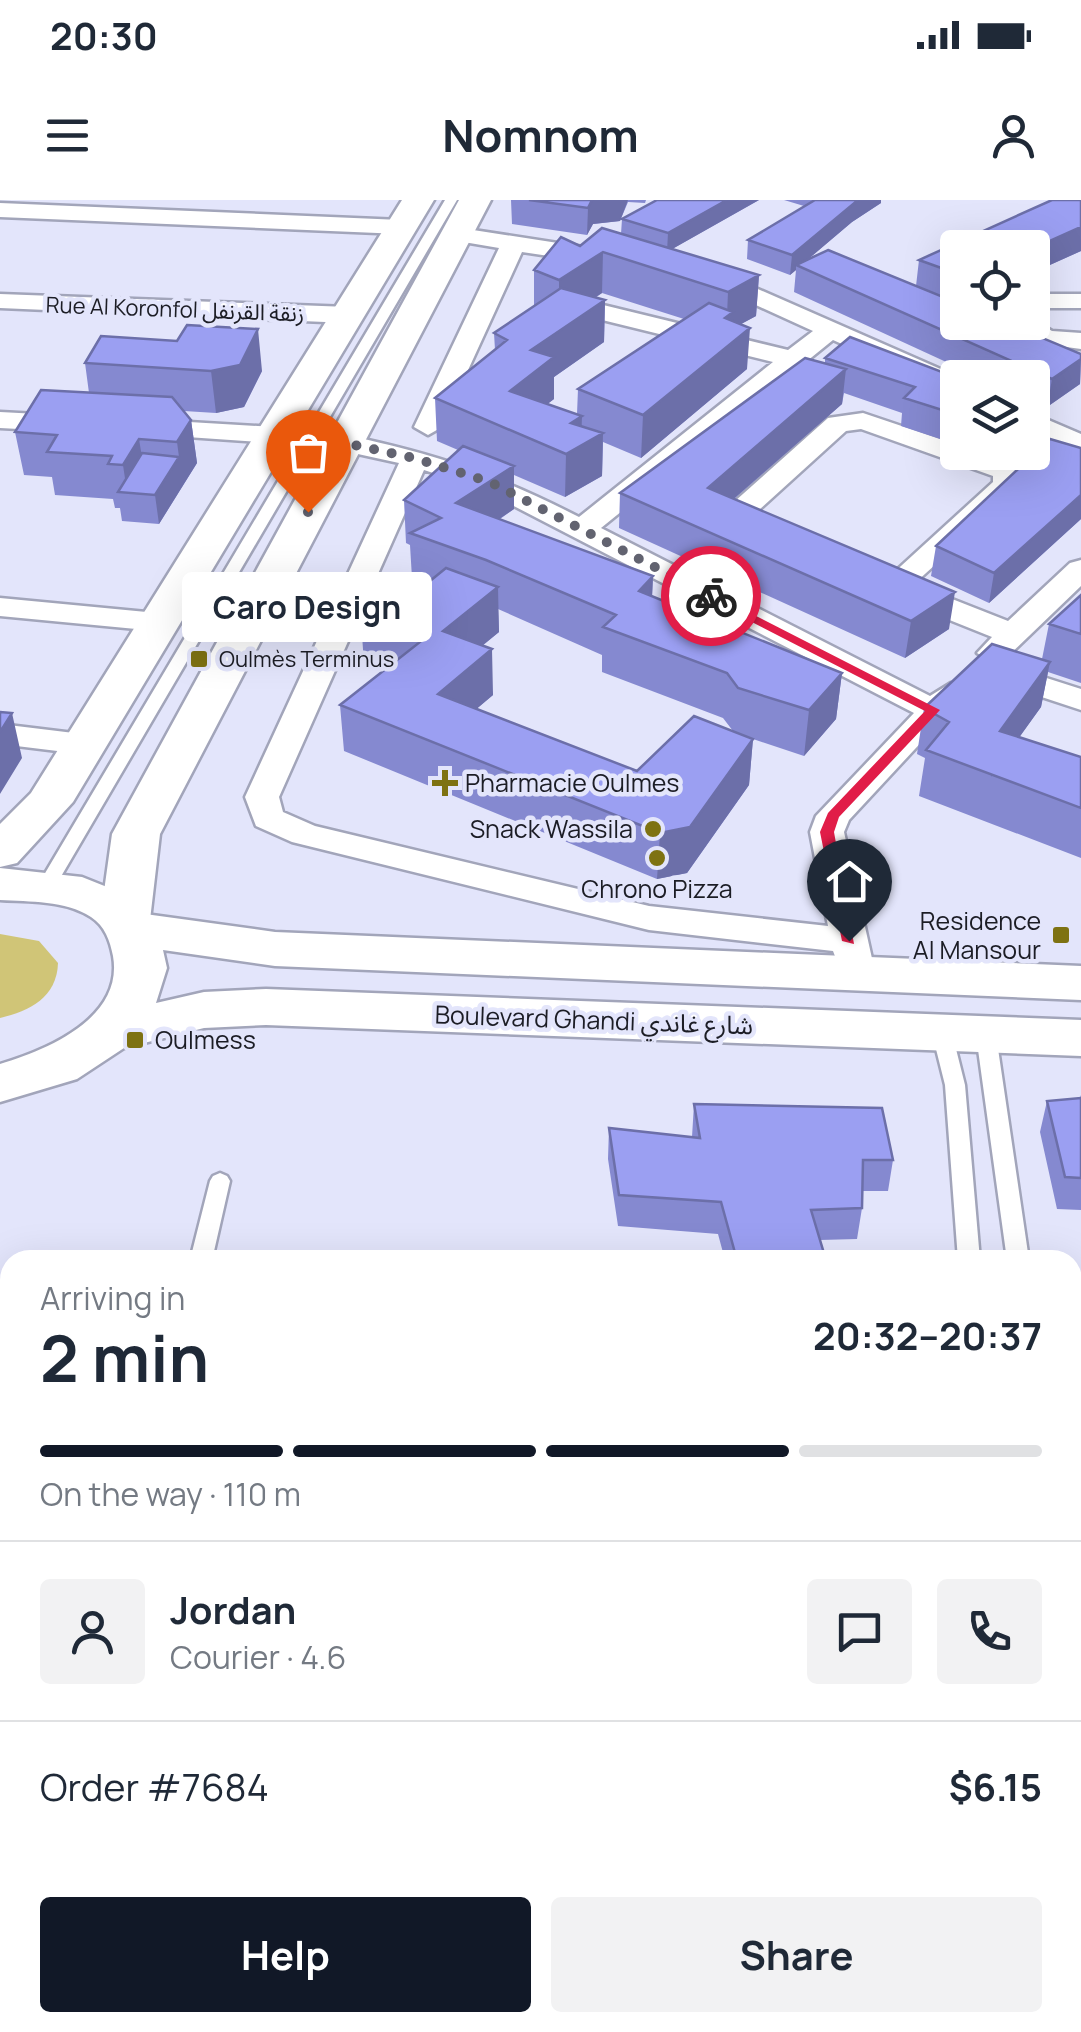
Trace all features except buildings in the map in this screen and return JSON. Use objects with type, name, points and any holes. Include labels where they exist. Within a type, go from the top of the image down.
[{"type":"main road","points":[[128,925],[129,862],[136,834],[345,443],[452,217],[475,200]]},
{"type":"main road","points":[[0,852],[49,802],[409,214]]},
{"type":"main road","points":[[4,1090],[67,1062],[109,1033],[130,1010],[143,974],[142,951],[128,925],[92,897],[24,885]]},
{"type":"main road","points":[[128,925],[275,949],[853,958],[1081,983]]},
{"type":"main road","name":"Boulevard Ghandi شارع غاندي","points":[[109,1033],[204,1010],[266,1007],[1081,1038]]},
{"type":"street","points":[[0,210],[64,206],[409,214]]},
{"type":"street","points":[[452,217],[514,242],[631,261]]},
{"type":"street","points":[[428,427],[514,242]]},
{"type":"street","points":[[680,270],[726,280],[940,378]]},
{"type":"street","name":"Rue Al Koronfol زنقة القرنفل","points":[[0,301],[349,316]]},
{"type":"street","points":[[596,311],[793,358]]},
{"type":"street","points":[[580,530],[832,328]]},
{"type":"street","points":[[664,356],[693,335]]},
{"type":"street","points":[[1050,338],[1081,341]]},
{"type":"street","points":[[0,420],[274,435]]},
{"type":"street","points":[[792,548],[741,529],[734,523],[735,516],[838,424],[862,421],[1003,470],[1008,477],[1006,485],[893,587]]},
{"type":"street","points":[[1050,429],[1081,444]]},
{"type":"street","points":[[345,443],[414,458],[490,482],[933,710]]},
{"type":"street","points":[[414,458],[262,797],[268,818],[304,834],[649,918],[853,958],[827,832],[833,816],[933,710],[1081,570]]},
{"type":"street","points":[[860,574],[1013,634]]},
{"type":"street","points":[[0,607],[157,622]]},
{"type":"street","points":[[979,666],[1081,700]]},
{"type":"street","points":[[0,734],[82,744]]},
{"type":"lane","points":[[24,885],[452,217]]},
{"type":"lane","points":[[964,1034],[954,1085],[968,1250]]},
{"type":"lane","points":[[964,1034],[1016,1250]]},
{"type":"lane","points":[[203,1250],[220,1181]]},
{"type":"shaded area","points":[[0,934],[39,941],[58,963],[53,985],[40,1001],[0,1018]]},
{"type":"way so far","points":[[308,512],[345,443],[387,451],[490,482],[711,596]]},
{"type":"place","name":"Caro Design","points":[[308,512]]},
{"type":"place","name":"Oulmès Terminus","points":[[199,659]]},
{"type":"place","name":"Pharmacie Oulmes","points":[[445,783]]},
{"type":"place","name":"Snack Wassila","points":[[653,829]]},
{"type":"place","name":"Chrono Pizza","points":[[657,858]]},
{"type":"place","name":"Residence Al Mansour","points":[[1061,935]]},
{"type":"place","name":"Oulmess","points":[[135,1040]]},
{"type":"route","points":[[711,596],[933,710],[833,816],[827,832],[849,941]]}]
